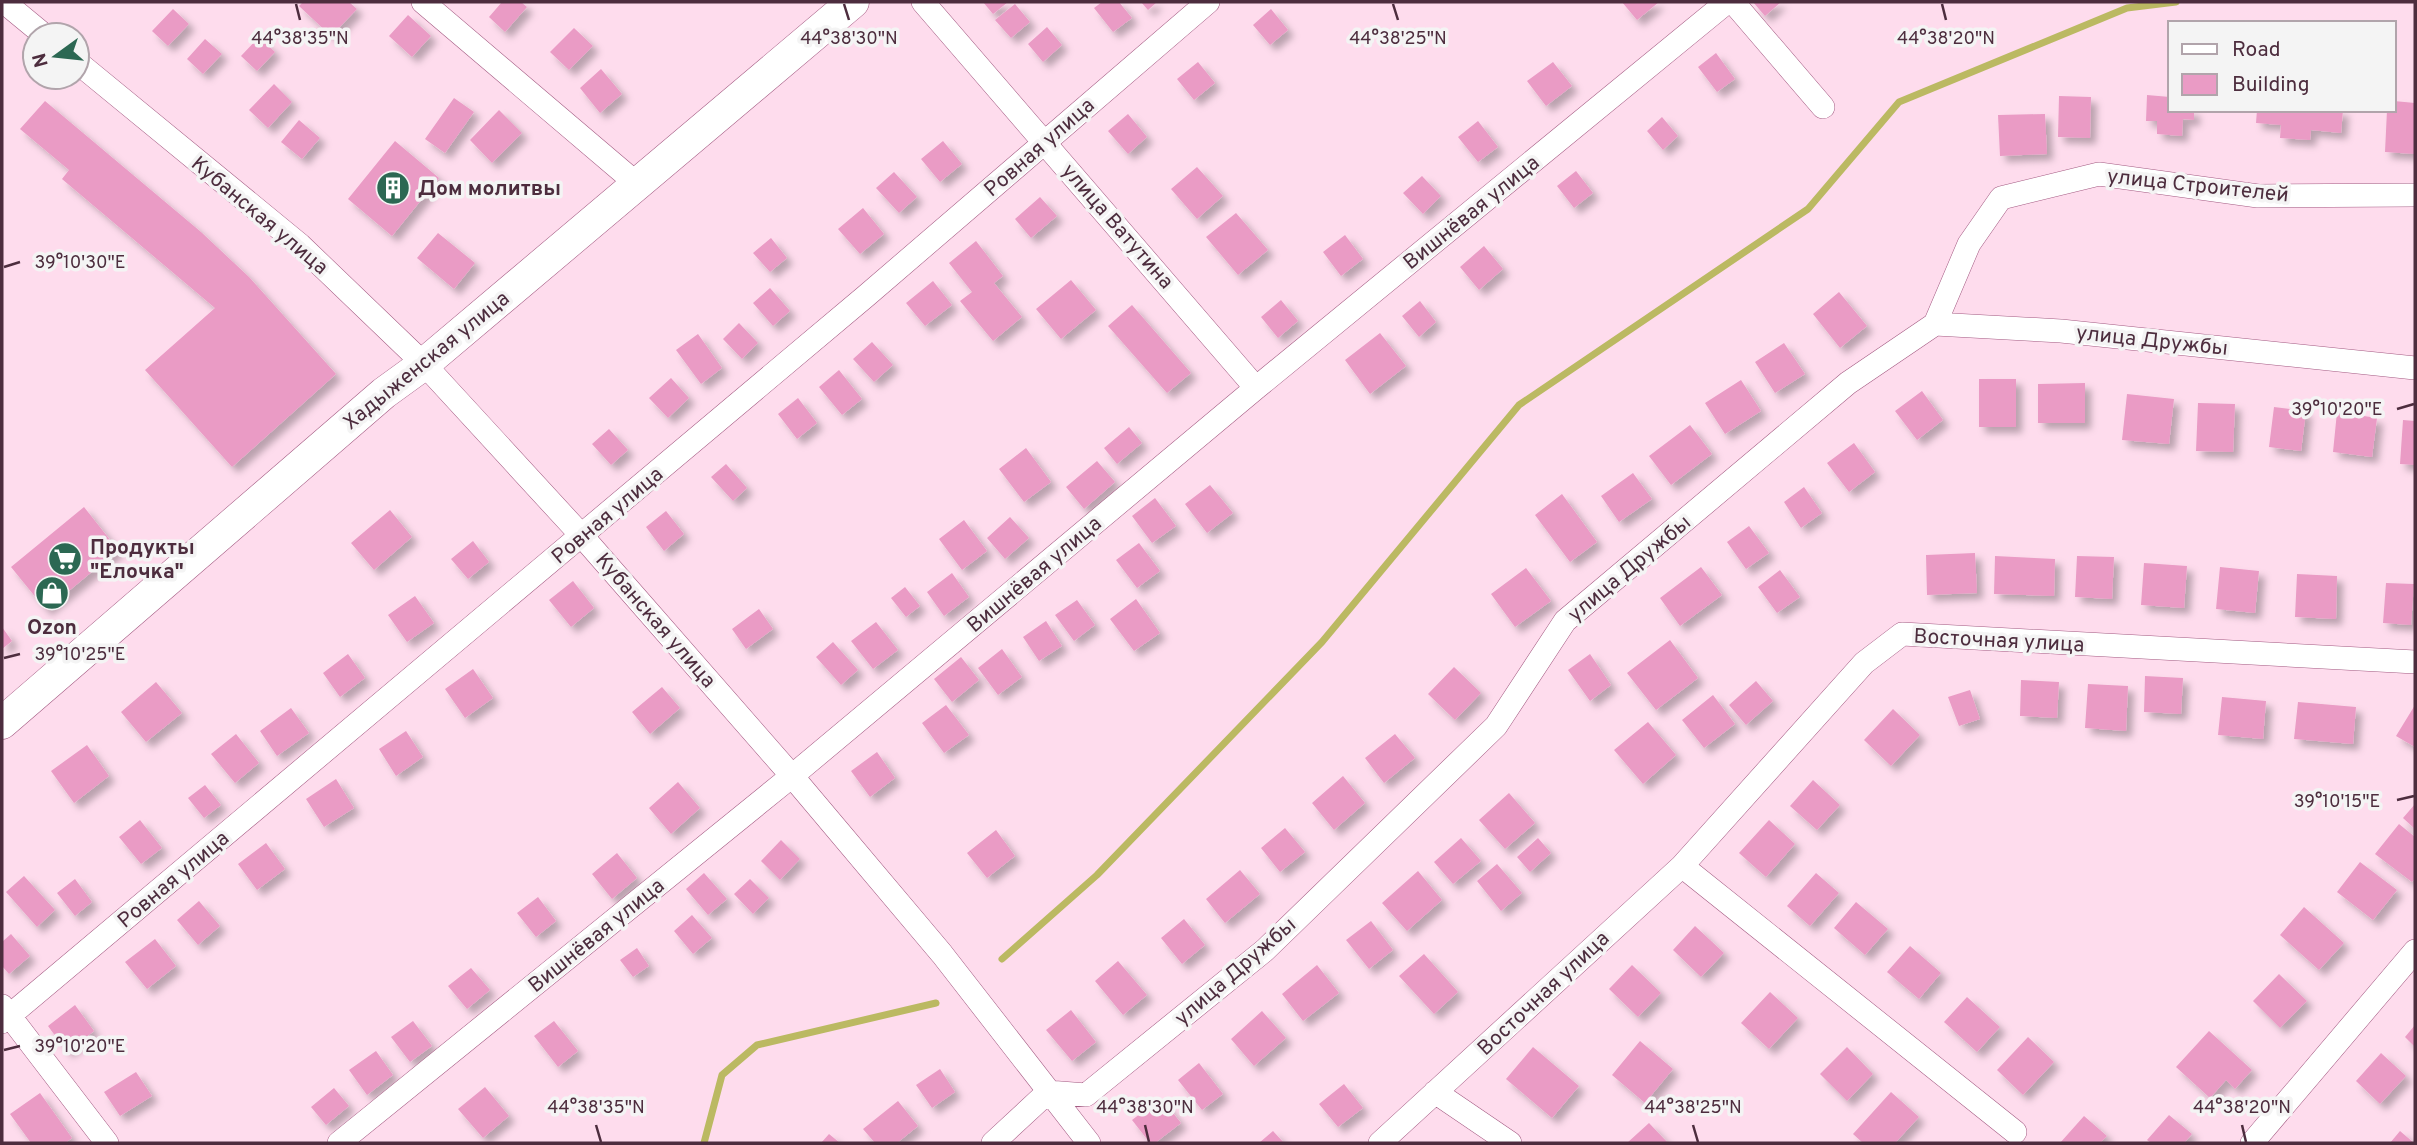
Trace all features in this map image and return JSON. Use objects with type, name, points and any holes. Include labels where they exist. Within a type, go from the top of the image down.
[{"type":"main road","name":"Хадыженская улица","points":[[2,723],[374,402],[424,364],[853,2]]},
{"type":"street","points":[[4,2],[27,21]]},
{"type":"street","points":[[423,2],[637,184]]},
{"type":"street","name":"улица Ватутина","points":[[923,2],[1256,388]]},
{"type":"street","name":"Ровная улица","points":[[4,1014],[582,536],[1208,2]]},
{"type":"street","name":"Вишнёвая улица","points":[[339,1143],[792,776],[1256,388],[1727,2]]},
{"type":"street","points":[[1733,2],[1823,107]]},
{"type":"street","name":"Кубанская улица","points":[[91,73],[300,245],[424,364],[582,536],[792,776],[942,954],[1089,1143]]},
{"type":"street","name":"улица Строителей","points":[[1935,324],[1969,244],[2001,198],[2099,174],[2258,196],[2415,195]]},
{"type":"street","name":"улица Дружбы","points":[[1048,1092],[1086,1096],[1265,950],[1496,726],[1565,621],[1849,383],[1935,324],[2061,331],[2415,368]]},
{"type":"street","name":"Восточная улица","points":[[1380,1143],[1682,866],[1864,663],[1902,634],[2415,662]]},
{"type":"street","points":[[1682,866],[2015,1132]]},
{"type":"street","points":[[2252,1143],[2415,951]]},
{"type":"street","points":[[4,1014],[107,1143]]},
{"type":"street","points":[[993,1143],[1048,1092]]},
{"type":"street","points":[[1435,1092],[1510,1143]]},
{"type":"building","points":[[303,2],[349,2],[357,9],[331,36],[299,6]]},
{"type":"building","points":[[502,2],[521,2],[527,7],[505,32],[489,17]]},
{"type":"building","points":[[983,2],[1008,2],[993,14]]},
{"type":"building","points":[[1102,2],[1119,2],[1132,18],[1113,32],[1094,8]]},
{"type":"building","points":[[1141,2],[1157,2],[1148,10]]},
{"type":"building","points":[[1622,2],[1659,2],[1637,20]]},
{"type":"building","points":[[1753,2],[1781,2],[1765,16]]},
{"type":"building","points":[[1015,4],[1030,22],[1011,38],[995,20]]},
{"type":"building","points":[[173,9],[189,24],[168,46],[152,31]]},
{"type":"building","points":[[1271,9],[1288,30],[1270,45],[1253,25]]},
{"type":"building","points":[[408,15],[431,36],[412,57],[389,36]]},
{"type":"building","points":[[1047,27],[1062,45],[1043,62],[1028,44]]},
{"type":"building","points":[[574,28],[593,46],[569,70],[550,52]]},
{"type":"building","points":[[259,37],[275,52],[257,71],[241,56]]},
{"type":"building","points":[[205,39],[222,54],[203,74],[187,59]]},
{"type":"building","points":[[1716,53],[1735,79],[1717,92],[1698,67]]},
{"type":"building","points":[[1198,62],[1215,83],[1194,100],[1177,79]]},
{"type":"building","points":[[1553,62],[1572,86],[1546,106],[1527,81]]},
{"type":"building","points":[[601,69],[622,94],[600,113],[580,88]]},
{"type":"building","points":[[274,84],[292,102],[268,128],[249,110]]},
{"type":"building","points":[[2147,95],[2168,97],[2168,112],[2194,112],[2194,120],[2183,119],[2182,136],[2157,134],[2157,121],[2146,121]]},
{"type":"building","points":[[2059,96],[2091,97],[2090,138],[2058,137]]},
{"type":"building","points":[[454,98],[474,112],[445,153],[425,139]]},
{"type":"building","points":[[45,101],[201,232],[249,277],[336,374],[232,467],[145,370],[215,308],[62,179],[69,170],[20,129]]},
{"type":"building","points":[[2396,101],[2415,103],[2415,154],[2385,152],[2387,112],[2396,112]]},
{"type":"building","points":[[499,110],[522,133],[492,163],[470,140]]},
{"type":"building","points":[[2257,112],[2343,112],[2341,133],[2311,130],[2310,140],[2280,138],[2281,125],[2256,123]]},
{"type":"building","points":[[1128,114],[1147,137],[1128,154],[1108,131]]},
{"type":"building","points":[[2045,114],[2047,154],[2000,156],[1998,115]]},
{"type":"building","points":[[1662,117],[1678,136],[1663,150],[1647,131]]},
{"type":"building","points":[[299,120],[320,138],[302,159],[281,142]]},
{"type":"building","points":[[1478,121],[1498,147],[1478,162],[1458,137]]},
{"type":"building","name":"Дом молитвы","points":[[395,141],[439,178],[392,236],[348,199]]},
{"type":"building","points":[[943,141],[962,164],[940,182],[921,159]]},
{"type":"building","points":[[1197,167],[1223,196],[1197,219],[1171,189]]},
{"type":"building","points":[[1576,171],[1593,193],[1574,208],[1557,186]]},
{"type":"building","points":[[894,172],[917,197],[899,213],[876,188]]},
{"type":"building","points":[[1422,176],[1441,196],[1423,214],[1403,193]]},
{"type":"building","points":[[1040,197],[1057,216],[1031,238],[1015,219]]},
{"type":"building","points":[[863,208],[884,234],[860,254],[838,229]]},
{"type":"building","points":[[1236,213],[1268,250],[1238,275],[1206,237]]},
{"type":"building","points":[[438,233],[475,263],[454,289],[417,258]]},
{"type":"building","points":[[1345,235],[1363,259],[1341,276],[1323,252]]},
{"type":"building","points":[[771,238],[787,258],[770,272],[753,253]]},
{"type":"building","points":[[976,241],[1003,276],[994,283],[1022,317],[993,341],[960,301],[972,292],[949,263]]},
{"type":"building","points":[[1484,246],[1503,269],[1479,290],[1460,267]]},
{"type":"building","points":[[1071,280],[1096,310],[1061,339],[1036,309]]},
{"type":"building","points":[[933,281],[952,305],[925,326],[906,303]]},
{"type":"building","points":[[770,288],[790,311],[773,326],[753,303]]},
{"type":"building","points":[[1839,292],[1867,326],[1840,348],[1813,314]]},
{"type":"building","points":[[1281,300],[1298,321],[1278,338],[1261,317]]},
{"type":"building","points":[[1420,301],[1436,322],[1419,337],[1402,316]]},
{"type":"building","points":[[1132,305],[1191,373],[1167,393],[1108,326]]},
{"type":"building","points":[[739,323],[758,343],[742,359],[723,339]]},
{"type":"building","points":[[1380,333],[1406,366],[1370,394],[1345,360]]},
{"type":"building","points":[[698,334],[722,368],[701,384],[676,350]]},
{"type":"building","points":[[872,342],[893,365],[874,382],[853,359]]},
{"type":"building","points":[[1784,343],[1805,374],[1775,393],[1755,362]]},
{"type":"building","points":[[839,370],[862,399],[842,415],[819,387]]},
{"type":"building","points":[[671,378],[689,398],[668,418],[649,398]]},
{"type":"building","points":[[1979,379],[2016,379],[2016,427],[1979,427]]},
{"type":"building","points":[[1741,380],[1761,411],[1725,434],[1705,403]]},
{"type":"building","points":[[2085,383],[2085,423],[2038,423],[2038,384]]},
{"type":"building","points":[[1922,391],[1943,420],[1917,440],[1895,411]]},
{"type":"building","points":[[2127,394],[2174,399],[2169,444],[2122,440]]},
{"type":"building","points":[[798,398],[817,423],[797,439],[778,414]]},
{"type":"building","points":[[2198,403],[2235,404],[2233,452],[2196,451]]},
{"type":"building","points":[[2274,407],[2306,411],[2301,451],[2269,447]]},
{"type":"building","points":[[2337,412],[2377,418],[2372,457],[2333,452]]},
{"type":"building","points":[[2403,420],[2415,421],[2415,465],[2400,464]]},
{"type":"building","points":[[1690,425],[1712,454],[1671,485],[1649,456]]},
{"type":"building","points":[[1129,427],[1142,443],[1117,464],[1104,448]]},
{"type":"building","points":[[609,429],[628,450],[611,465],[592,444]]},
{"type":"building","points":[[1854,443],[1875,472],[1849,492],[1827,463]]},
{"type":"building","points":[[1026,448],[1051,482],[1024,502],[999,469]]},
{"type":"building","points":[[1097,461],[1115,482],[1084,509],[1066,487]]},
{"type":"building","points":[[726,464],[747,488],[733,501],[711,477]]},
{"type":"building","points":[[1633,473],[1652,499],[1619,522],[1601,496]]},
{"type":"building","points":[[1210,485],[1233,513],[1207,533],[1185,504]]},
{"type":"building","points":[[1804,487],[1822,513],[1801,528],[1784,502]]},
{"type":"building","points":[[1562,494],[1597,542],[1570,562],[1535,515]]},
{"type":"building","points":[[1155,498],[1176,526],[1152,543],[1132,516]]},
{"type":"building","name":"Продукты \"Елочка\"","points":[[84,507],[118,550],[46,610],[11,567]]},
{"type":"building","points":[[390,510],[412,537],[374,570],[351,543]]},
{"type":"building","points":[[666,511],[684,534],[664,551],[646,527]]},
{"type":"building","points":[[1010,517],[1029,538],[1005,559],[987,538]]},
{"type":"building","points":[[964,520],[987,551],[962,570],[939,539]]},
{"type":"building","points":[[1749,526],[1769,553],[1746,569],[1727,542]]},
{"type":"building","points":[[473,541],[489,562],[468,579],[451,559]]},
{"type":"building","points":[[1139,543],[1160,571],[1137,588],[1116,560]]},
{"type":"building","points":[[1975,553],[1977,593],[1927,595],[1926,555]]},
{"type":"building","points":[[1995,556],[2055,559],[2054,596],[1994,594]]},
{"type":"building","points":[[2077,556],[2114,557],[2112,599],[2075,597]]},
{"type":"building","points":[[2144,563],[2187,566],[2184,608],[2141,605]]},
{"type":"building","points":[[1701,567],[1722,595],[1680,626],[1660,598]]},
{"type":"building","points":[[2220,567],[2259,571],[2255,613],[2216,609]]},
{"type":"building","points":[[1526,568],[1551,601],[1515,627],[1491,594]]},
{"type":"building","points":[[1780,570],[1800,597],[1777,613],[1758,587]]},
{"type":"building","points":[[952,573],[969,597],[944,616],[927,592]]},
{"type":"building","points":[[2297,574],[2337,576],[2336,619],[2295,617]]},
{"type":"building","points":[[573,581],[594,608],[571,627],[549,600]]},
{"type":"building","points":[[2386,583],[2414,584],[2411,625],[2383,623]]},
{"type":"building","points":[[905,587],[920,606],[906,617],[891,598]]},
{"type":"building","points":[[415,596],[434,623],[407,642],[388,615]]},
{"type":"building","points":[[1136,599],[1160,633],[1134,651],[1110,619]]},
{"type":"building","points":[[1077,600],[1095,625],[1074,641],[1055,615]]},
{"type":"building","points":[[759,609],[773,629],[746,649],[732,629]]},
{"type":"building","points":[[1046,621],[1062,646],[1039,661],[1023,637]]},
{"type":"building","points":[[876,622],[898,650],[873,669],[851,641]]},
{"type":"building","points":[[2,627],[12,641],[2,649]]},
{"type":"building","points":[[1670,640],[1698,678],[1656,710],[1627,673]]},
{"type":"building","points":[[833,642],[858,670],[841,685],[816,657]]},
{"type":"building","points":[[1002,649],[1022,677],[998,695],[978,668]]},
{"type":"building","points":[[348,654],[365,678],[340,697],[323,673]]},
{"type":"building","points":[[1590,654],[1611,685],[1590,701],[1568,670]]},
{"type":"building","points":[[961,657],[979,680],[952,702],[934,679]]},
{"type":"building","points":[[1454,667],[1481,693],[1455,720],[1428,694]]},
{"type":"building","points":[[473,669],[493,698],[465,718],[445,689]]},
{"type":"building","points":[[2145,676],[2183,678],[2181,714],[2144,712]]},
{"type":"building","points":[[2021,680],[2059,682],[2057,718],[2020,716]]},
{"type":"building","points":[[1756,681],[1773,701],[1746,725],[1729,705]]},
{"type":"building","points":[[156,682],[182,713],[146,742],[121,712]]},
{"type":"building","points":[[2088,684],[2128,686],[2126,731],[2085,728]]},
{"type":"building","points":[[662,687],[680,708],[650,734],[632,712]]},
{"type":"building","points":[[1970,690],[1980,719],[1959,726],[1948,697]]},
{"type":"building","points":[[1713,695],[1735,724],[1704,748],[1682,720]]},
{"type":"building","points":[[2222,697],[2266,701],[2263,739],[2218,735]]},
{"type":"building","points":[[2298,702],[2356,707],[2353,744],[2294,739]]},
{"type":"building","points":[[946,705],[969,735],[944,753],[922,723]]},
{"type":"building","points":[[2415,705],[2415,747],[2396,736]]},
{"type":"building","points":[[291,708],[309,733],[277,756],[260,731]]},
{"type":"building","points":[[1893,709],[1920,735],[1891,766],[1864,740]]},
{"type":"building","points":[[1648,722],[1676,755],[1643,784],[1614,750]]},
{"type":"building","points":[[406,731],[423,757],[396,776],[379,749]]},
{"type":"building","points":[[236,734],[259,763],[235,783],[211,754]]},
{"type":"building","points":[[1395,734],[1415,758],[1384,783],[1365,758]]},
{"type":"building","points":[[87,745],[109,776],[74,803],[51,771]]},
{"type":"building","points":[[877,752],[895,778],[870,797],[851,771]]},
{"type":"building","points":[[1343,776],[1365,803],[1334,830],[1312,803]]},
{"type":"building","points":[[336,779],[354,808],[324,827],[306,799]]},
{"type":"building","points":[[1813,780],[1840,805],[1817,830],[1790,806]]},
{"type":"building","points":[[678,782],[700,808],[671,834],[649,808]]},
{"type":"building","points":[[205,785],[221,805],[204,818],[188,798]]},
{"type":"building","points":[[1509,793],[1535,823],[1505,849],[1479,820]]},
{"type":"building","points":[[2415,804],[2415,829],[2403,818]]},
{"type":"building","points":[[140,820],[162,848],[141,864],[119,837]]},
{"type":"building","points":[[1769,820],[1795,844],[1766,877],[1739,853]]},
{"type":"building","points":[[2399,824],[2415,837],[2415,878],[2412,882],[2375,854]]},
{"type":"building","points":[[1285,828],[1305,852],[1280,872],[1261,848]]},
{"type":"building","points":[[996,830],[1015,856],[987,878],[967,853]]},
{"type":"building","points":[[1461,838],[1481,861],[1453,884],[1434,862]]},
{"type":"building","points":[[1538,838],[1551,853],[1530,872],[1517,857]]},
{"type":"building","points":[[781,840],[800,859],[780,880],[761,861]]},
{"type":"building","points":[[266,843],[285,869],[257,890],[238,864]]},
{"type":"building","points":[[617,853],[637,878],[612,899],[592,874]]},
{"type":"building","points":[[2360,862],[2397,890],[2373,920],[2337,892]]},
{"type":"building","points":[[1497,864],[1522,893],[1501,911],[1477,881]]},
{"type":"building","points":[[1240,870],[1260,894],[1225,923],[1206,899]]},
{"type":"building","points":[[1418,871],[1442,900],[1407,931],[1382,903]]},
{"type":"building","points":[[704,873],[727,899],[708,915],[686,889]]},
{"type":"building","points":[[1816,873],[1839,893],[1810,926],[1787,906]]},
{"type":"building","points":[[24,876],[55,910],[37,927],[6,892]]},
{"type":"building","points":[[75,879],[92,902],[75,916],[57,893]]},
{"type":"building","points":[[750,879],[769,898],[753,914],[734,894]]},
{"type":"building","points":[[538,897],[556,921],[536,937],[517,913]]},
{"type":"building","points":[[199,901],[220,926],[198,945],[177,920]]},
{"type":"building","points":[[1856,902],[1888,929],[1865,955],[1834,928]]},
{"type":"building","points":[[2304,907],[2344,943],[2319,970],[2280,935]]},
{"type":"building","points":[[692,915],[712,938],[693,954],[674,931]]},
{"type":"building","points":[[1184,919],[1205,945],[1182,964],[1161,938]]},
{"type":"building","points":[[1371,921],[1393,950],[1369,969],[1346,940]]},
{"type":"building","points":[[1695,926],[1724,953],[1701,977],[1673,950]]},
{"type":"building","points":[[11,934],[30,956],[9,974],[2,966],[2,942]]},
{"type":"building","points":[[155,939],[176,966],[147,989],[125,962]]},
{"type":"building","points":[[1910,946],[1941,973],[1919,999],[1887,972]]},
{"type":"building","points":[[637,948],[649,966],[633,977],[620,960]]},
{"type":"building","points":[[1424,954],[1458,992],[1434,1014],[1399,976]]},
{"type":"building","points":[[1118,961],[1147,995],[1123,1015],[1095,981]]},
{"type":"building","points":[[1317,965],[1339,993],[1303,1021],[1282,994]]},
{"type":"building","points":[[1632,965],[1661,993],[1638,1017],[1609,989]]},
{"type":"building","points":[[471,968],[490,990],[467,1009],[448,986]]},
{"type":"building","points":[[2279,974],[2307,1001],[2280,1028],[2253,1001]]},
{"type":"building","points":[[1770,992],[1798,1018],[1769,1049],[1741,1023]]},
{"type":"building","points":[[1967,997],[2000,1027],[1977,1052],[1944,1022]]},
{"type":"building","points":[[75,1005],[94,1031],[67,1052],[48,1026]]},
{"type":"building","points":[[1071,1010],[1096,1042],[1072,1061],[1046,1030]]},
{"type":"building","points":[[1262,1011],[1286,1038],[1254,1066],[1231,1039]]},
{"type":"building","points":[[413,1021],[432,1046],[410,1062],[391,1037]]},
{"type":"building","points":[[554,1021],[578,1051],[558,1067],[534,1036]]},
{"type":"building","points":[[2415,1025],[2415,1047],[2405,1037]]},
{"type":"building","points":[[2209,1031],[2252,1070],[2235,1089],[2226,1080],[2210,1098],[2176,1067]]},
{"type":"building","points":[[2028,1037],[2054,1062],[2023,1095],[1997,1070]]},
{"type":"building","points":[[1640,1041],[1673,1069],[1645,1103],[1612,1075]]},
{"type":"building","points":[[1533,1047],[1579,1086],[1552,1118],[1506,1079]]},
{"type":"building","points":[[1847,1047],[1873,1074],[1847,1101],[1820,1074]]},
{"type":"building","points":[[376,1051],[393,1075],[367,1095],[349,1070]]},
{"type":"building","points":[[2381,1053],[2406,1076],[2380,1104],[2356,1081]]},
{"type":"building","points":[[1199,1063],[1223,1094],[1202,1110],[1178,1080]]},
{"type":"building","points":[[940,1069],[955,1092],[932,1108],[916,1085]]},
{"type":"building","points":[[136,1072],[152,1096],[120,1116],[104,1092]]},
{"type":"building","points":[[1344,1084],[1363,1108],[1338,1127],[1319,1104]]},
{"type":"building","points":[[485,1087],[509,1116],[483,1138],[458,1109]]},
{"type":"building","points":[[334,1088],[349,1106],[326,1125],[311,1107]]},
{"type":"building","points":[[1891,1092],[1919,1117],[1895,1143],[1863,1143],[1853,1134]]},
{"type":"building","points":[[40,1093],[72,1138],[65,1143],[31,1143],[10,1114]]},
{"type":"building","points":[[1161,1098],[1181,1123],[1155,1143],[1150,1143],[1132,1120]]},
{"type":"building","points":[[898,1101],[918,1126],[897,1143],[875,1143],[863,1129]]},
{"type":"building","points":[[2169,1115],[2192,1134],[2184,1143],[2151,1143],[2147,1140]]},
{"type":"building","points":[[2084,1116],[2107,1136],[2100,1143],[2060,1143]]},
{"type":"building","points":[[1649,1123],[1668,1143],[1627,1143]]},
{"type":"building","points":[[1273,1131],[1284,1143],[1259,1143]]},
{"type":"building","points":[[2400,1131],[2414,1143],[2390,1143]]},
{"type":"building","points":[[829,1134],[840,1143],[821,1143]]},
{"type":"waterway","points":[[1002,959],[1097,875],[1322,642],[1519,405],[1808,209],[1899,102],[2127,8],[2176,2]]},
{"type":"waterway","points":[[704,1143],[722,1075],[757,1045],[936,1003]]},
{"type":"place","name":"Дом молитвы","points":[[393,188]]},
{"type":"place","name":"Продукты \"Елочка\"","points":[[65,559]]},
{"type":"place","name":"Ozon","points":[[52,593]]}]
